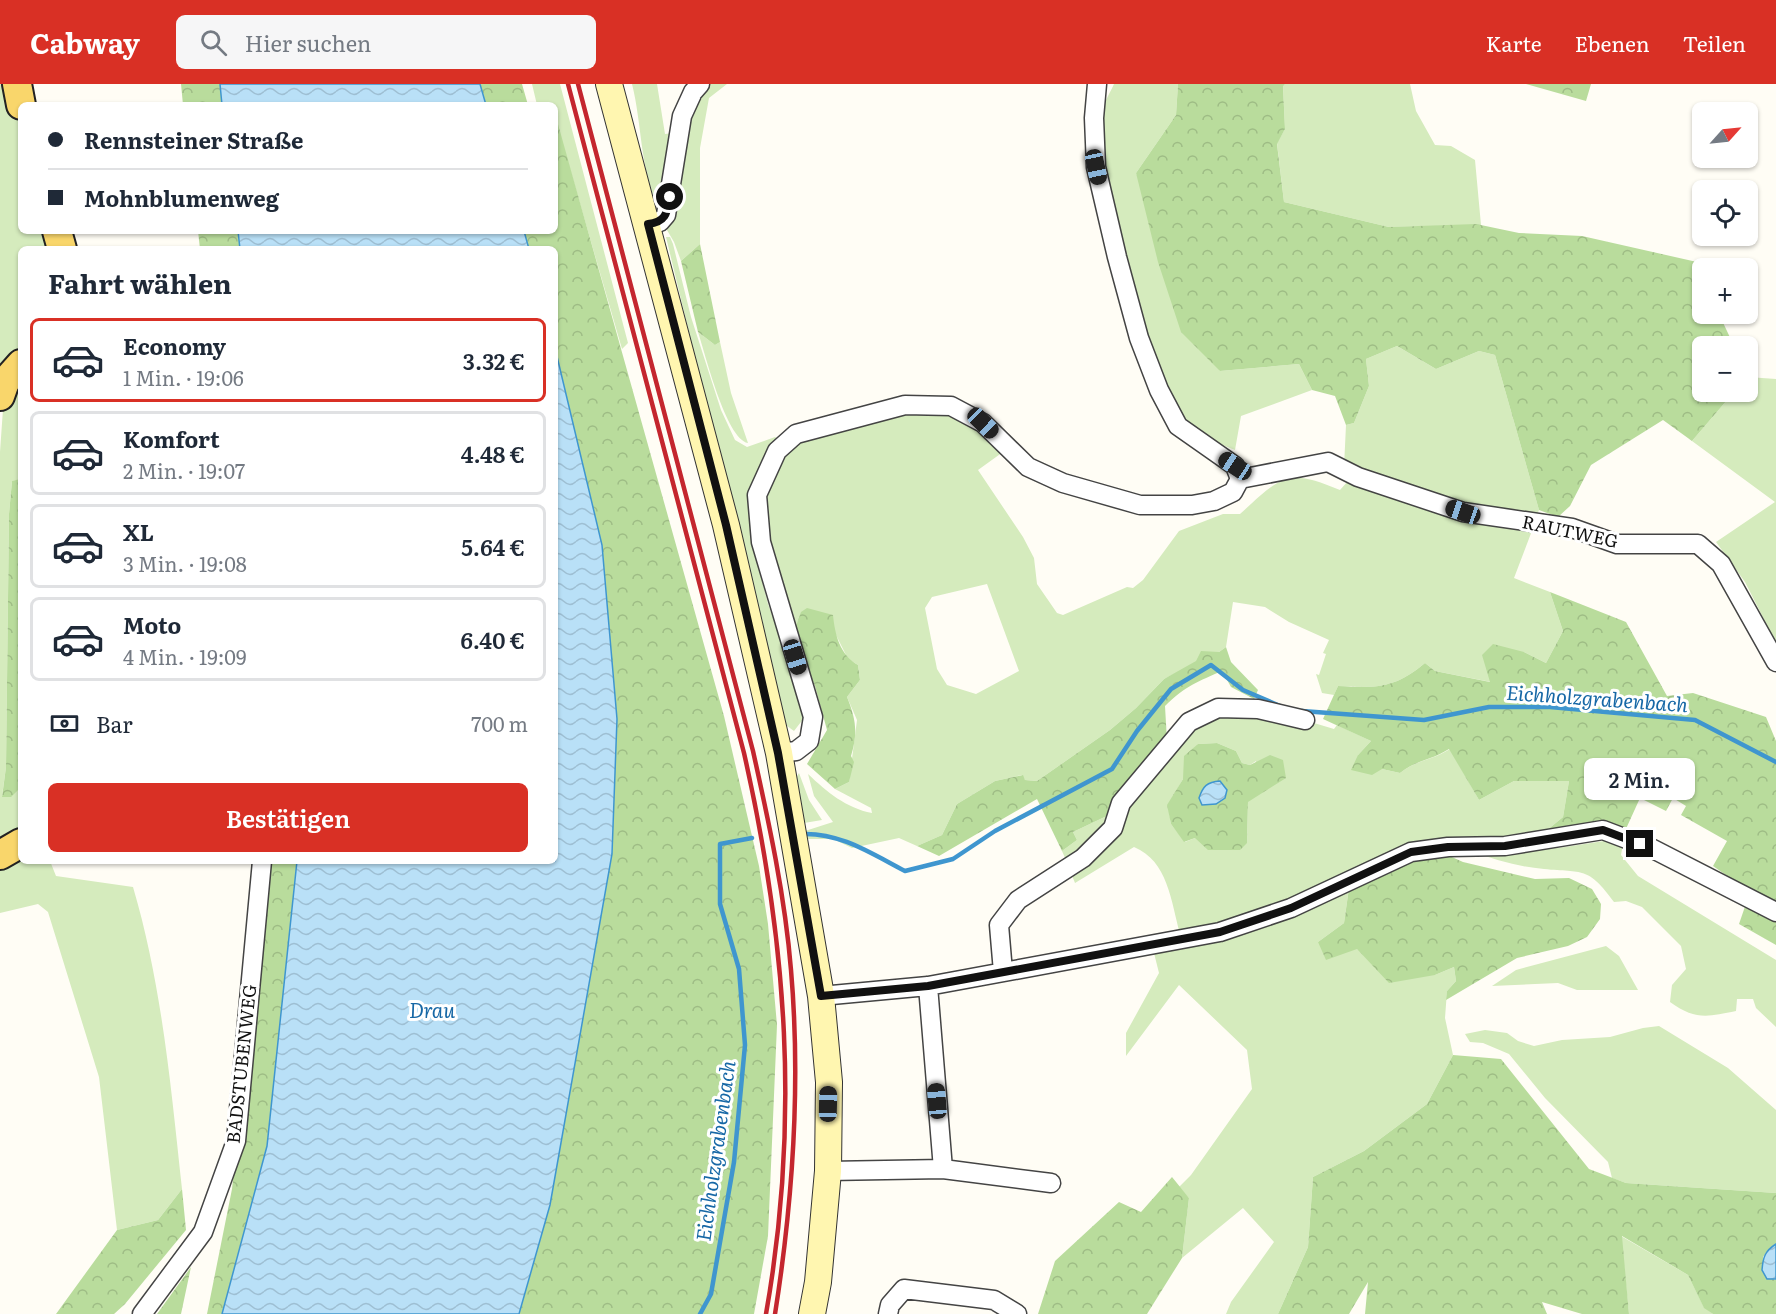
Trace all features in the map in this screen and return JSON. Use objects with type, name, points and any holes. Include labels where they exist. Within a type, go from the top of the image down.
[{"type":"main road","points":[[17,84],[20,102]]},
{"type":"main road","points":[[609,84],[726,525],[778,753],[798,856],[821,996],[829,1082],[828,1171],[818,1282],[812,1314]]},
{"type":"main road","points":[[0,396],[5,382],[18,367]]},
{"type":"main road","points":[[0,855],[18,845]]},
{"type":"street","points":[[648,224],[660,222],[666,216],[682,116],[693,92],[700,84]]},
{"type":"street","points":[[778,753],[796,751],[808,741],[813,717],[761,542],[758,495],[777,451],[796,434],[905,405],[951,406],[983,423],[1028,467],[1063,483],[1140,505],[1192,505],[1214,501],[1233,492],[1240,479],[1235,466],[1178,426],[1159,390],[1139,338],[1096,167],[1094,118],[1097,84]]},
{"type":"street","name":"RAUTWEG","points":[[1240,479],[1328,462],[1358,477],[1463,512],[1572,528],[1617,544],[1698,544],[1721,564],[1776,662]]},
{"type":"street","points":[[1003,972],[999,925],[1018,900],[1083,858],[1113,828],[1121,803],[1189,722],[1218,708],[1258,709],[1305,720]]},
{"type":"street","points":[[821,996],[928,986],[1220,932],[1291,908],[1411,852],[1448,847],[1505,846],[1603,830],[1653,849],[1776,912]]},
{"type":"street","name":"BADSTUBENWEG","points":[[142,1314],[202,1232],[236,1141],[262,864]]},
{"type":"street","points":[[928,986],[943,1169]]},
{"type":"street","points":[[828,1171],[943,1169],[1051,1184]]},
{"type":"street","points":[[888,1314],[890,1305],[904,1289],[994,1300],[1017,1314]]},
{"type":"green space","points":[[0,84],[10,84],[18,118],[18,234],[51,234],[55,246],[18,246],[18,357],[0,372]]},
{"type":"green space","points":[[181,84],[220,84],[222,102],[183,102]]},
{"type":"green space","points":[[480,84],[522,84],[527,102],[485,102]]},
{"type":"green space","points":[[532,84],[560,84],[628,343],[622,349],[558,127],[558,102],[536,102]]},
{"type":"green space","points":[[632,84],[657,84],[665,134],[674,133],[658,206],[644,162]]},
{"type":"green space","points":[[708,84],[727,84],[709,98],[700,148],[700,244],[681,261],[664,225],[684,122]]},
{"type":"green space","points":[[1114,84],[1178,84],[1176,115],[1136,173],[1220,371],[1299,364],[1312,390],[1241,416],[1235,450],[1201,432],[1179,413],[1163,382],[1151,348],[1125,260],[1105,171],[1101,113]]},
{"type":"green space","points":[[1178,84],[1285,84],[1283,86],[1285,129],[1277,144],[1284,202],[1389,227],[1476,224],[1519,233],[1582,236],[1692,261],[1692,324],[1724,324],[1729,336],[1692,336],[1692,402],[1725,402],[1692,441],[1663,420],[1591,465],[1570,506],[1558,517],[1539,510],[1495,355],[1479,351],[1436,369],[1397,346],[1366,359],[1369,386],[1354,423],[1346,425],[1335,396],[1312,390],[1299,364],[1220,371],[1181,332],[1158,262],[1136,173],[1176,115]]},
{"type":"green space","points":[[1410,84],[1416,111],[1435,145],[1451,146],[1475,160],[1481,225],[1389,227],[1284,202],[1277,143],[1285,129],[1283,85]]},
{"type":"green space","points":[[1526,84],[1591,84],[1586,101]]},
{"type":"green space","points":[[558,124],[724,716],[759,866],[768,924],[777,1025],[768,1236],[754,1314],[519,1314],[550,1205],[612,854],[617,719],[602,545],[558,361],[558,246],[528,246],[525,234],[558,234]]},
{"type":"green space","points":[[198,234],[238,234],[240,246],[200,246]]},
{"type":"green space","points":[[666,237],[670,237],[673,244],[691,317],[721,410],[735,440],[747,447],[775,437],[778,439],[763,457],[751,489],[754,550],[768,604],[804,703],[804,718],[794,731],[783,723]]},
{"type":"green space","points":[[700,244],[720,342],[715,345],[698,332],[681,261]]},
{"type":"green space","points":[[698,332],[715,345],[720,342],[731,393],[748,443],[740,438],[724,412]]},
{"type":"green space","points":[[1397,346],[1436,369],[1479,351],[1495,355],[1539,510],[1537,515],[1478,511],[1344,467],[1346,425],[1354,423],[1369,386],[1366,359]]},
{"type":"green space","points":[[1758,378],[1776,379],[1776,643],[1745,582],[1716,542],[1775,502],[1692,441],[1725,402],[1758,402]]},
{"type":"green space","points":[[18,381],[18,480],[12,481],[9,514],[6,767],[2,796],[18,788],[18,833],[0,842],[0,452],[3,409]]},
{"type":"green space","points":[[915,412],[945,415],[965,421],[1003,452],[978,470],[1023,537],[1034,558],[1037,584],[1057,613],[1063,615],[1127,587],[1133,588],[1143,580],[1179,531],[1223,514],[1240,514],[1275,484],[1295,478],[1322,483],[1340,490],[1348,481],[1533,528],[1514,578],[1550,592],[1563,631],[1546,663],[1524,652],[1491,682],[1435,671],[1425,663],[1414,672],[1394,682],[1363,687],[1338,686],[1334,695],[1322,693],[1316,674],[1319,675],[1326,654],[1323,653],[1329,640],[1289,622],[1265,607],[1233,602],[1226,647],[1164,679],[1136,708],[1110,730],[1037,781],[1025,780],[1022,775],[995,781],[957,804],[942,835],[917,846],[899,838],[852,848],[833,839],[808,839],[805,831],[833,822],[814,796],[808,774],[837,798],[872,813],[871,808],[835,789],[849,782],[857,720],[847,697],[860,680],[858,665],[848,659],[835,633],[793,635],[776,579],[767,534],[765,494],[768,479],[783,454],[806,438],[835,429]],"holes":[[[987,584],[1019,671],[976,694],[947,685],[937,669],[925,608],[932,597]]]},
{"type":"green space","points":[[18,480],[18,790],[11,797],[2,797],[6,767],[9,514],[12,481]]},
{"type":"green space","points":[[1550,592],[1626,622],[1667,696],[1693,693],[1766,717],[1776,741],[1776,945],[1739,924],[1750,892],[1713,866],[1727,841],[1681,815],[1686,806],[1673,798],[1666,811],[1640,798],[1625,831],[1535,840],[1563,817],[1569,781],[1514,781],[1479,800],[1449,749],[1400,773],[1382,769],[1372,775],[1351,770],[1358,755],[1371,741],[1323,719],[1338,686],[1384,685],[1404,678],[1425,663],[1435,671],[1490,682],[1482,655],[1493,644],[1524,652],[1546,663],[1563,631]]},
{"type":"green space","points":[[807,608],[833,615],[835,630],[843,650],[858,665],[860,680],[847,697],[855,726],[855,740],[851,756],[854,762],[849,782],[835,789],[807,764],[827,730],[815,686],[793,635],[801,612]]},
{"type":"green space","points":[[1226,647],[1231,662],[1258,690],[1254,699],[1231,687],[1222,671],[1199,681],[1179,694],[1165,706],[1167,741],[1111,814],[1073,832],[1077,840],[1062,851],[1037,799],[939,856],[917,846],[942,835],[957,804],[995,781],[1023,775],[1025,780],[1037,781],[1110,730],[1136,708],[1164,679],[1196,661],[1201,651],[1219,652]]},
{"type":"green space","points":[[1226,711],[1300,726],[1314,723],[1334,729],[1337,725],[1371,741],[1358,755],[1382,769],[1400,773],[1450,749],[1479,800],[1514,781],[1569,781],[1563,817],[1535,840],[1460,842],[1260,915],[1180,934],[1166,883],[1154,862],[1145,853],[1134,847],[1075,883],[1069,868],[1186,736],[1213,716]],"holes":[[[1217,743],[1236,751],[1242,763],[1250,765],[1256,761],[1248,802],[1247,843],[1195,838],[1185,842],[1171,824],[1168,805],[1183,779],[1198,744]]]},
{"type":"green space","points":[[1217,743],[1236,751],[1242,763],[1250,765],[1270,755],[1283,760],[1286,778],[1248,802],[1247,843],[1240,850],[1208,850],[1195,838],[1184,842],[1171,824],[1167,805],[1183,779],[1184,756],[1198,744]]},
{"type":"green space","points":[[799,773],[809,800],[822,820],[804,823],[793,783]]},
{"type":"green space","points":[[1111,814],[1097,838],[1066,860],[1062,851],[1077,840],[1073,832]]},
{"type":"green space","points":[[1624,838],[1621,855],[1638,876],[1776,960],[1776,1027],[1756,1008],[1753,999],[1737,999],[1736,1011],[1709,1016],[1687,1012],[1670,1002],[1672,985],[1686,969],[1681,946],[1642,907],[1626,901],[1614,902],[1591,877],[1576,872],[1516,865],[1472,851],[1551,845],[1558,848]]},
{"type":"green space","points":[[1434,849],[1463,862],[1535,879],[1569,878],[1592,889],[1601,904],[1600,919],[1587,937],[1568,946],[1517,958],[1446,1000],[1447,991],[1456,981],[1454,967],[1435,975],[1389,983],[1357,949],[1326,960],[1318,942],[1344,923],[1349,888]]},
{"type":"green space","points":[[18,857],[18,864],[51,864],[56,876],[133,887],[158,999],[182,1189],[158,1220],[117,1230],[99,1077],[48,912],[38,904],[0,913],[0,866]]},
{"type":"green space","points":[[268,864],[297,864],[267,1146],[222,1314],[207,1314],[232,1189]]},
{"type":"green space","points":[[1349,888],[1344,923],[1318,942],[1357,949],[1435,975],[1454,967],[1456,981],[1447,991],[1445,1018],[1453,1055],[1427,1104],[1364,1151],[1313,1177],[1308,1247],[1278,1314],[1226,1314],[1231,1302],[1274,1242],[1243,1208],[1182,1258],[1189,1198],[1179,1187],[1191,1175],[1252,1089],[1247,1050],[1179,985],[1126,1056],[1126,1033],[1159,973],[1153,949]]},
{"type":"green space","points":[[1606,946],[1619,956],[1638,990],[1577,990],[1558,983],[1492,986],[1516,970]]},
{"type":"green space","points":[[1659,1026],[1728,1068],[1776,1110],[1776,1193],[1626,1183],[1612,1178],[1608,1162],[1545,1098],[1509,1054],[1483,1043],[1470,1042],[1465,1034],[1485,1030],[1507,1033],[1518,1041],[1534,1046],[1562,1040],[1610,1037]]},
{"type":"green space","points":[[1453,1055],[1501,1059],[1589,1169],[1626,1183],[1776,1193],[1776,1244],[1763,1257],[1774,1280],[1776,1279],[1776,1314],[1713,1314],[1704,1308],[1688,1275],[1622,1236],[1629,1314],[1582,1314],[1542,1302],[1547,1314],[1365,1314],[1368,1282],[1349,1314],[1278,1314],[1308,1247],[1313,1177],[1364,1151],[1427,1104]]},
{"type":"green space","points":[[1172,1177],[1189,1198],[1182,1258],[1147,1314],[1038,1314],[1055,1261],[1119,1202],[1141,1212]]},
{"type":"green space","points":[[182,1189],[186,1230],[125,1304],[114,1314],[56,1314],[117,1230],[158,1220]]},
{"type":"green space","points":[[1621,1236],[1688,1275],[1704,1307],[1713,1314],[1629,1314]]},
{"type":"green space","points":[[191,1267],[181,1314],[157,1314]]},
{"type":"water","points":[[220,84],[480,84],[485,102],[222,102]]},
{"type":"water","points":[[238,234],[525,234],[528,246],[240,246]]},
{"type":"water","name":"Drau","points":[[558,361],[602,545],[617,719],[612,854],[550,1205],[519,1314],[222,1314],[267,1146],[297,864],[558,864]]},
{"type":"water","points":[[1220,781],[1227,790],[1225,798],[1216,804],[1202,805],[1199,798],[1204,788],[1212,782]]},
{"type":"water","points":[[1776,1244],[1776,1279],[1767,1279],[1762,1270],[1764,1258],[1769,1249]]},
{"type":"waterway","name":"Eichholzgrabenbach","points":[[801,834],[815,834],[842,840],[905,871],[953,859],[995,831],[1112,769],[1137,731],[1171,689],[1211,665],[1243,690],[1280,706]]},
{"type":"waterway","name":"Eichholzgrabenbach","points":[[1302,711],[1424,720],[1489,707],[1550,707],[1695,720],[1776,762]]},
{"type":"waterway","name":"Eichholzgrabenbach","points":[[700,1314],[711,1294],[734,1162],[745,1045],[739,969],[720,904],[720,844],[752,838]]},
{"type":"railway","points":[[568,84],[744,753],[759,824],[779,963],[784,1032],[783,1172],[777,1242],[766,1314]]},
{"type":"railway","points":[[578,84],[753,751],[781,887],[794,1013],[795,1100],[791,1186],[775,1314]]},
{"type":"route","points":[[670,197],[666,216],[660,222],[648,224],[726,525],[778,753],[821,996],[928,986],[1220,932],[1291,908],[1411,852],[1448,847],[1505,846],[1603,830],[1640,844]]}]
